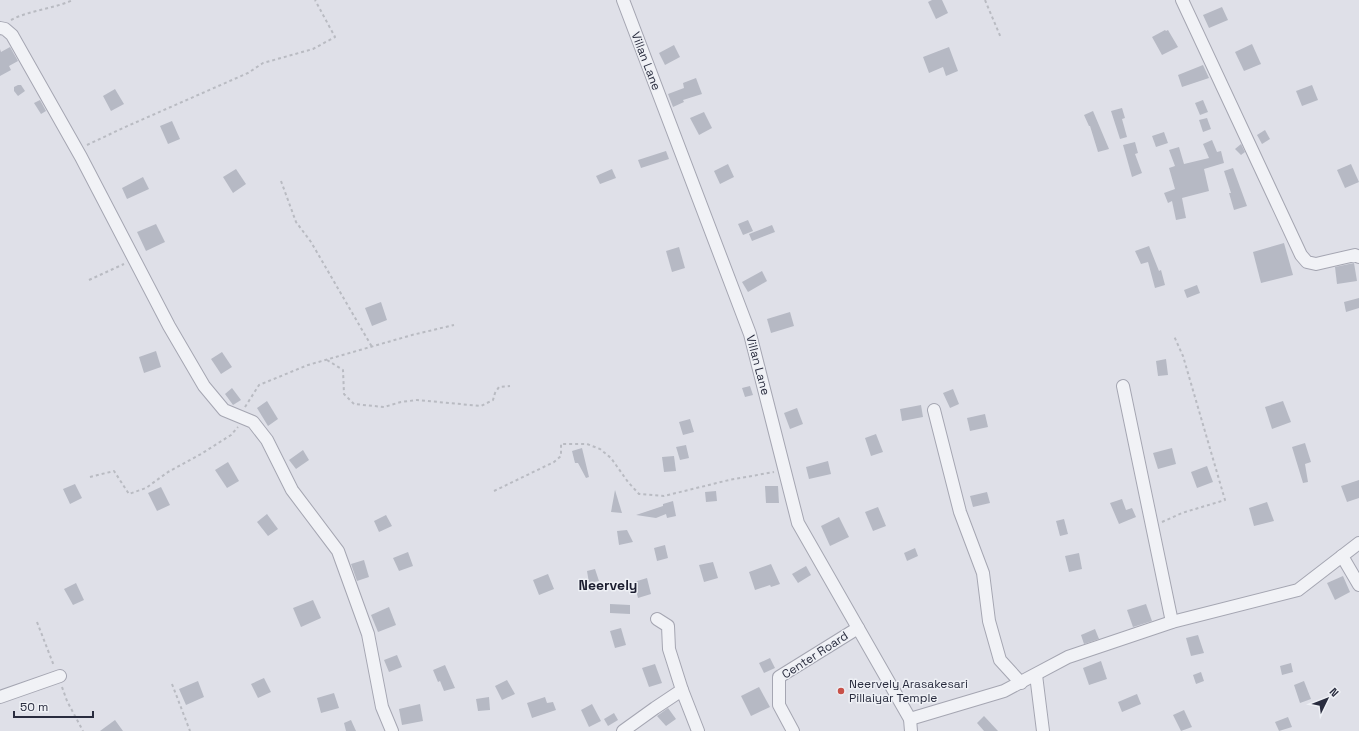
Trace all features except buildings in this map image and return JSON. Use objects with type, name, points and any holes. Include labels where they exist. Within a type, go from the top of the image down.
[{"type":"street","name":"Villan Lane","points":[[623,0],[750,334],[798,523],[858,628],[910,725]]},
{"type":"street","points":[[1182,0],[1301,255],[1307,262],[1316,264],[1355,256],[1359,257]]},
{"type":"street","points":[[3,29],[12,35],[77,150],[169,326],[204,386],[224,410],[253,422],[267,440],[292,490],[338,551],[368,634],[382,707],[392,731]]},
{"type":"street","points":[[1123,386],[1172,622]]},
{"type":"street","points":[[934,410],[960,512],[982,573],[989,621],[1000,660],[1021,683]]},
{"type":"street","points":[[910,725],[1004,692],[1068,657],[1172,622],[1298,590],[1359,543]]},
{"type":"street","points":[[1342,556],[1359,585]]},
{"type":"street","points":[[657,619],[668,626],[669,649],[682,690],[698,731]]},
{"type":"street","name":"Center Roard","points":[[793,731],[779,705],[779,677],[858,628]]},
{"type":"street","points":[[1036,675],[1043,731]]},
{"type":"street","points":[[0,697],[60,676]]},
{"type":"street","points":[[623,731],[682,690]]},
{"type":"path","points":[[3,29],[11,19],[64,4],[72,0]]},
{"type":"path","points":[[77,150],[248,73],[262,63],[313,49],[335,37],[315,0]]},
{"type":"path","points":[[985,0],[1001,38]]},
{"type":"path","points":[[281,181],[296,222],[311,242],[372,347]]},
{"type":"path","points":[[89,280],[134,259]]},
{"type":"path","points":[[90,477],[114,471],[128,494],[146,488],[168,472],[231,435],[243,418],[259,385],[308,365],[412,335],[454,325]]},
{"type":"path","points":[[1152,526],[1182,513],[1226,500],[1183,356],[1174,336]]},
{"type":"path","points":[[327,360],[343,370],[344,394],[354,404],[384,407],[401,402],[417,400],[481,406],[493,400],[499,387],[510,386]]},
{"type":"path","points":[[494,491],[554,462],[561,456],[561,444],[587,444],[600,449],[611,458],[628,482],[639,494],[664,496],[729,480],[784,469]]},
{"type":"path","points":[[172,684],[190,731]]},
{"type":"place","name":"Neervely Arasakesari Pillaiyar Temple","points":[[841,691]]},
{"type":"district","name":"Neervely","points":[[608,585]]}]
